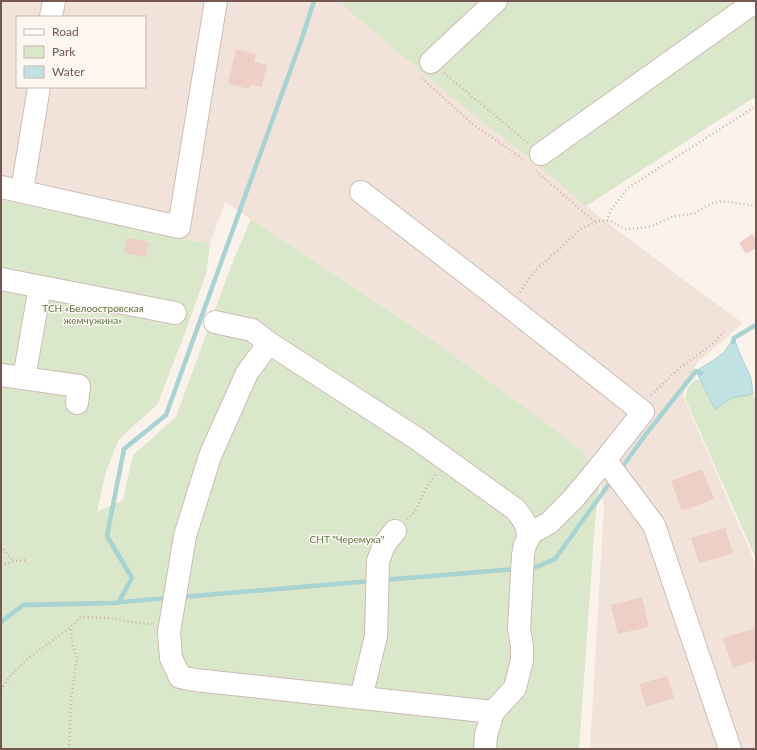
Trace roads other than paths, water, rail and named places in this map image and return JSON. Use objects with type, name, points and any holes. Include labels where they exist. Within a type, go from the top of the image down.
[{"type":"street","points":[[51,16],[54,1]]},
{"type":"street","points":[[1,187],[179,227],[216,1]]},
{"type":"street","points":[[426,70],[496,1]]},
{"type":"street","points":[[533,161],[756,1]]},
{"type":"street","points":[[22,191],[39,88]]},
{"type":"street","points":[[361,192],[643,412],[573,499],[549,523],[531,533],[525,544],[519,629],[522,646],[522,660],[515,688],[493,712],[486,735],[485,749]]},
{"type":"street","points":[[1,279],[175,313]]},
{"type":"street","points":[[24,378],[40,287]]},
{"type":"street","points":[[215,322],[252,330],[269,343],[416,438],[515,510],[524,520],[528,532],[528,539]]},
{"type":"street","points":[[269,343],[247,373],[210,456],[185,536],[169,632],[171,658],[180,677],[195,680],[493,712]]},
{"type":"street","points":[[1,375],[79,386],[76,403]]},
{"type":"street","points":[[608,465],[654,525],[730,749]]},
{"type":"street","points":[[361,698],[376,636],[378,561],[384,544],[395,531]]},
{"type":"water","points":[[734,338],[751,378],[753,394],[732,398],[715,409],[696,371],[717,358],[725,351]]},
{"type":"waterway","points":[[118,603],[132,578],[107,536],[124,449],[166,415],[301,41],[314,1]]},
{"type":"waterway","points":[[733,342],[734,338],[756,325]]},
{"type":"waterway","points":[[620,470],[646,434],[696,371],[701,373]]},
{"type":"waterway","points":[[528,568],[536,567],[555,559],[609,484]]},
{"type":"waterway","points":[[383,580],[517,569]]},
{"type":"waterway","points":[[182,597],[371,581]]},
{"type":"waterway","points":[[1,622],[23,605],[112,603],[168,598]]},
{"type":"park label","name":"ТСН «Белоостровская жемчужина»","points":[[93,314]]},
{"type":"park label","name":"СНТ \"Черемуха\"","points":[[347,539]]}]
